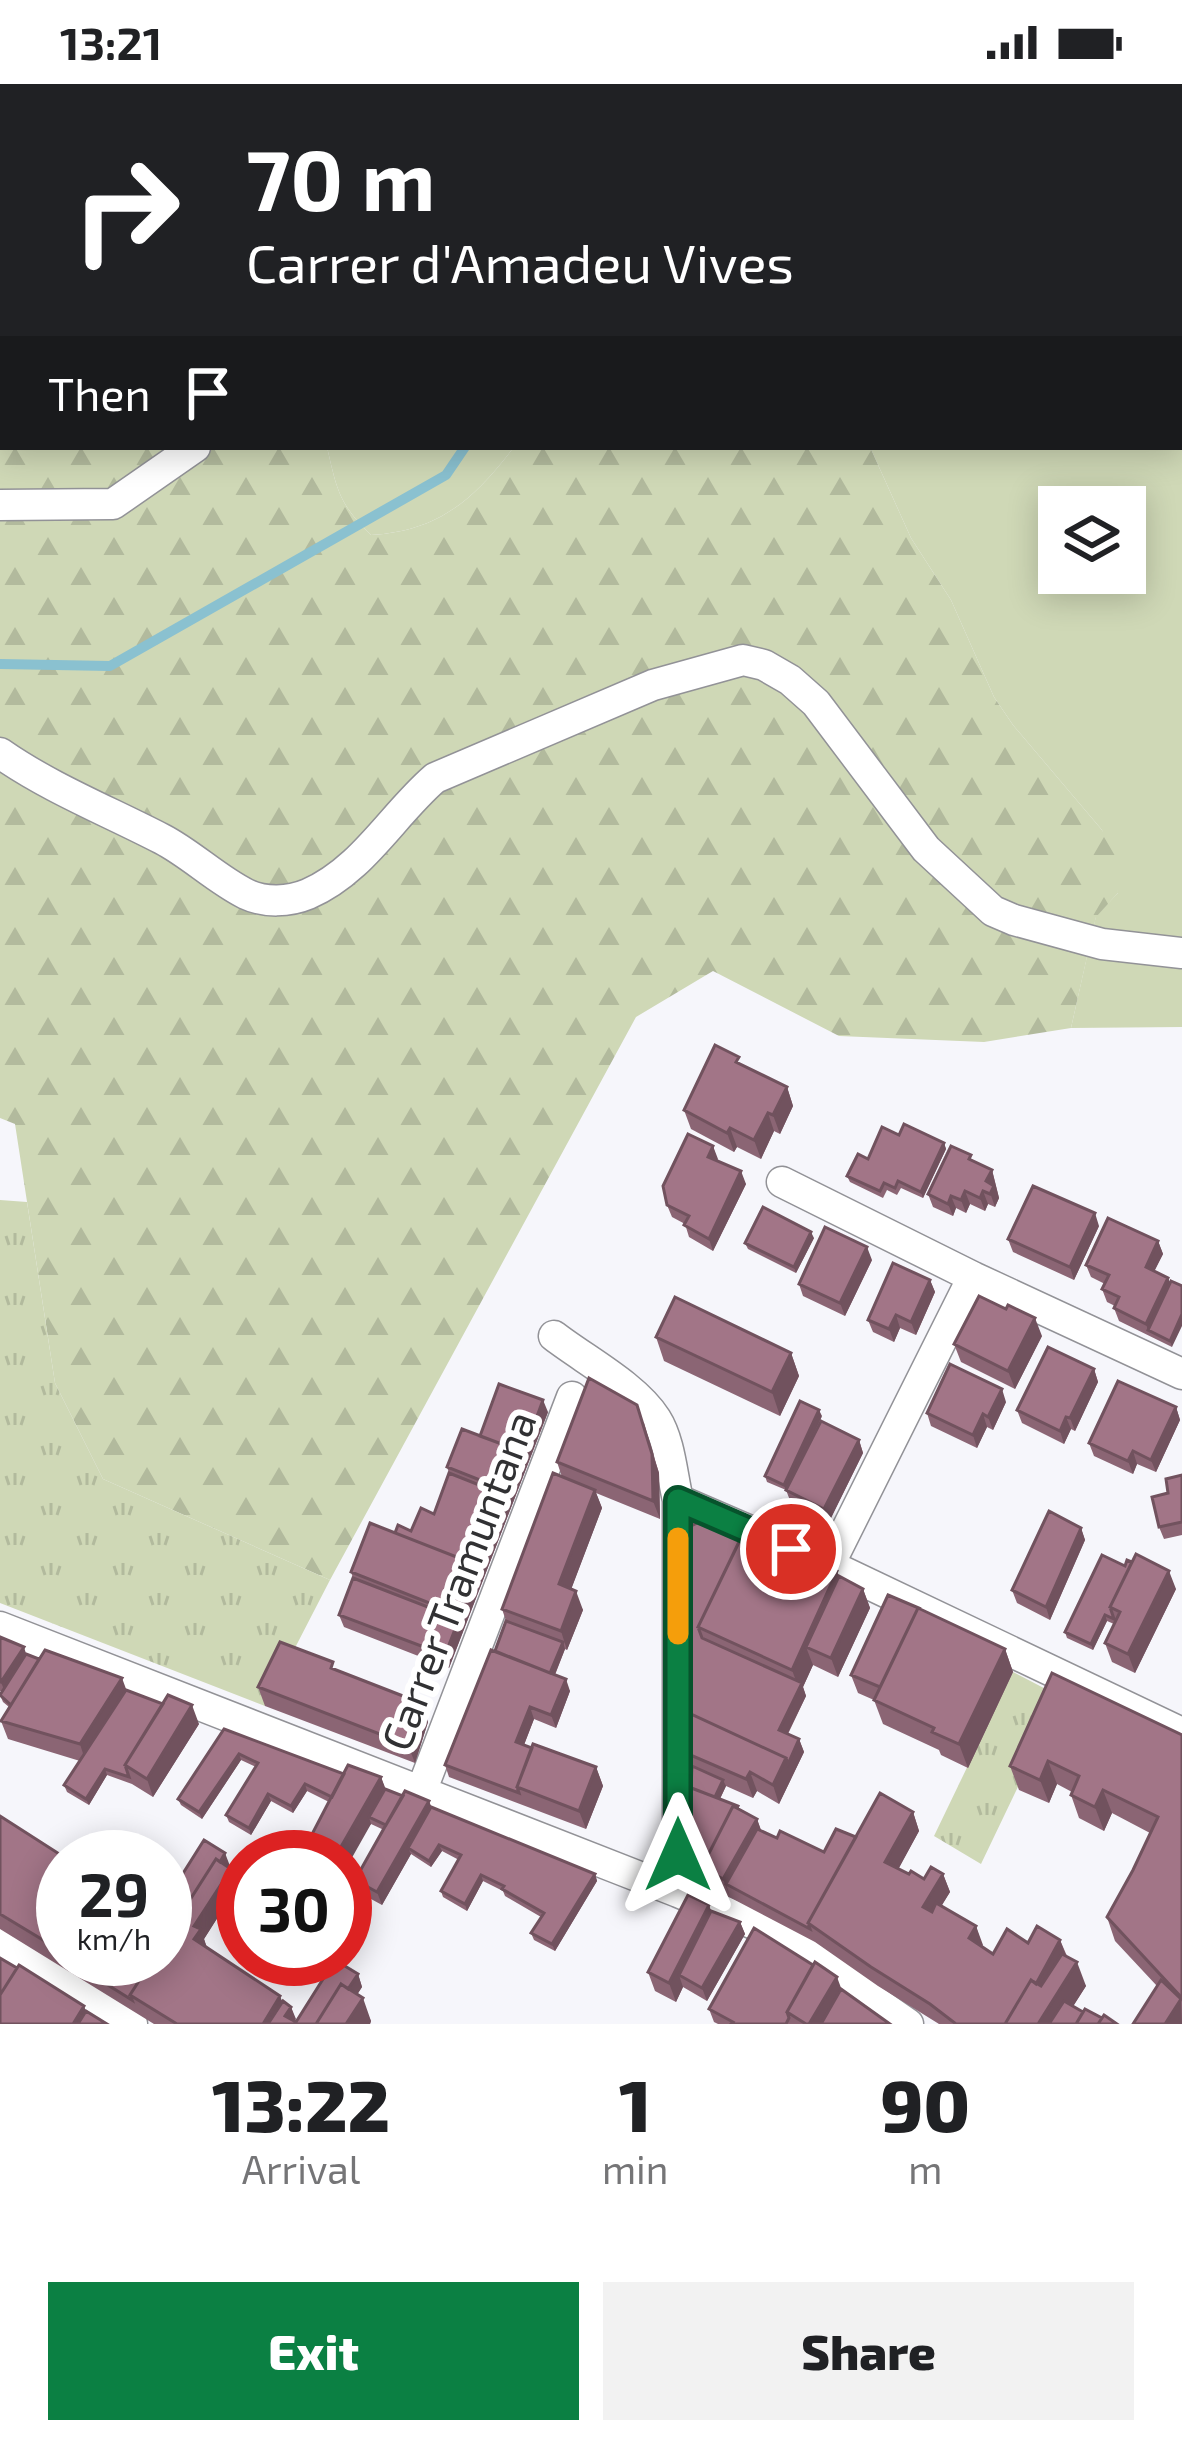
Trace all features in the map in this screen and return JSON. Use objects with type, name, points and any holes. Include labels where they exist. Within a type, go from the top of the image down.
[{"type":"street","points":[[0,505],[113,503],[192,450]]},
{"type":"street","points":[[0,753],[168,842],[248,896],[277,902],[331,883],[436,778],[652,685],[743,660],[764,665],[790,680],[816,703],[926,849],[993,911],[1102,944],[1182,953]]},
{"type":"street","points":[[782,1182],[1182,1374]]},
{"type":"street","points":[[829,1565],[973,1277]]},
{"type":"street","points":[[554,1336],[623,1386],[657,1420],[678,1500],[677,1892]]},
{"type":"street","name":"Carrer Tramuntana","points":[[422,1792],[572,1397]]},
{"type":"street","points":[[678,1500],[829,1565],[1182,1733]]},
{"type":"street","points":[[0,1627],[677,1892],[755,1936],[780,1935],[908,2024]]},
{"type":"street","points":[[0,1943],[132,2024]]},
{"type":"green space","points":[[0,450],[328,450],[341,496],[371,535],[416,527],[453,509],[484,483],[512,450],[871,450],[911,538],[951,600],[994,697],[1102,830],[1117,858],[1118,893],[1096,917],[1071,1028],[984,1042],[839,1036],[713,971],[636,1017],[330,1580],[103,1479],[55,1383],[15,1124],[0,1118]]},
{"type":"green space","points":[[328,450],[512,450],[484,483],[453,509],[395,532],[371,535],[352,514]]},
{"type":"green space","points":[[871,450],[1182,450],[1182,1027],[1071,1028],[1096,916],[1118,893],[1102,830],[994,697],[951,600],[911,538]]},
{"type":"green space","points":[[0,1200],[27,1202],[55,1383],[103,1479],[330,1580],[265,1706],[0,1603]]},
{"type":"green space","points":[[1013,1672],[1061,1697],[981,1864],[934,1836]]},
{"type":"building","points":[[715,1045],[739,1057],[736,1062],[787,1087],[754,1140],[730,1128],[727,1133],[684,1110]]},
{"type":"building","points":[[904,1124],[944,1143],[921,1192],[898,1181],[895,1188],[884,1183],[880,1191],[847,1176],[858,1154],[868,1159],[882,1127],[899,1135]]},
{"type":"building","points":[[688,1134],[713,1146],[708,1157],[741,1171],[709,1239],[684,1225],[689,1216],[667,1205],[663,1186]]},
{"type":"building","points":[[951,1146],[992,1170],[986,1181],[994,1186],[990,1194],[983,1191],[980,1198],[965,1191],[961,1200],[951,1196],[948,1204],[928,1194]]},
{"type":"building","points":[[1033,1186],[1095,1213],[1070,1267],[1008,1239]]},
{"type":"building","points":[[763,1207],[811,1232],[794,1267],[745,1243]]},
{"type":"building","points":[[1108,1218],[1158,1241],[1146,1267],[1168,1278],[1146,1324],[1114,1308],[1119,1297],[1102,1289],[1109,1275],[1086,1265]]},
{"type":"building","points":[[825,1227],[867,1247],[840,1303],[799,1284]]},
{"type":"building","points":[[893,1263],[930,1280],[911,1322],[896,1315],[889,1329],[868,1320]]},
{"type":"building","points":[[1171,1281],[1182,1286],[1182,1314],[1170,1341],[1148,1330]]},
{"type":"building","points":[[979,1296],[1035,1318],[1008,1371],[954,1344]]},
{"type":"building","points":[[675,1297],[791,1353],[772,1392],[656,1337]]},
{"type":"building","points":[[1048,1347],[1094,1369],[1060,1431],[1017,1410]]},
{"type":"building","points":[[950,1364],[1002,1389],[973,1435],[927,1413]]},
{"type":"building","points":[[589,1378],[637,1405],[652,1454],[653,1501],[557,1462]]},
{"type":"building","points":[[1118,1381],[1176,1407],[1151,1460],[1133,1451],[1128,1461],[1089,1443]]},
{"type":"building","points":[[499,1384],[543,1400],[522,1457],[520,1451],[480,1436]]},
{"type":"building","points":[[800,1401],[819,1410],[784,1485],[765,1476]]},
{"type":"building","points":[[821,1421],[859,1440],[824,1509],[786,1490]]},
{"type":"building","points":[[462,1429],[520,1451],[505,1490],[447,1467]]},
{"type":"building","points":[[449,1473],[507,1496],[479,1571],[477,1565],[395,1533],[398,1525],[411,1531],[421,1508],[434,1514]]},
{"type":"building","points":[[553,1473],[595,1490],[559,1584],[576,1591],[561,1631],[502,1609]]},
{"type":"building","points":[[1182,1475],[1182,1522],[1159,1527],[1152,1497],[1168,1493],[1166,1479]]},
{"type":"building","points":[[1049,1511],[1081,1528],[1046,1607],[1012,1590]]},
{"type":"building","points":[[713,1515],[745,1530],[698,1627],[702,1638],[802,1683],[779,1730],[799,1739],[788,1764],[786,1758],[691,1714],[689,1527]]},
{"type":"building","points":[[370,1523],[477,1565],[457,1614],[351,1572]]},
{"type":"building","points":[[748,1523],[837,1571],[792,1670],[698,1627]]},
{"type":"building","points":[[1136,1554],[1169,1571],[1128,1654],[1105,1643],[1120,1612],[1110,1607]]},
{"type":"building","points":[[1102,1555],[1125,1566],[1127,1560],[1132,1562],[1110,1607],[1114,1619],[1105,1615],[1091,1644],[1065,1632]]},
{"type":"building","points":[[839,1576],[863,1589],[831,1658],[806,1647]]},
{"type":"building","points":[[353,1578],[459,1619],[445,1655],[339,1615]]},
{"type":"building","points":[[888,1595],[921,1609],[880,1687],[851,1675]]},
{"type":"building","points":[[918,1608],[1005,1649],[959,1744],[874,1700]]},
{"type":"building","points":[[506,1621],[563,1642],[550,1673],[495,1651]]},
{"type":"building","points":[[0,1637],[24,1647],[1,1682],[0,1681]]},
{"type":"building","points":[[280,1642],[333,1662],[331,1668],[421,1703],[408,1745],[258,1687]]},
{"type":"building","points":[[45,1650],[122,1678],[80,1744],[1,1721]]},
{"type":"building","points":[[491,1650],[566,1679],[551,1715],[530,1707],[516,1742],[532,1748],[519,1793],[445,1765]]},
{"type":"building","points":[[26,1654],[39,1659],[11,1705],[0,1695]]},
{"type":"building","points":[[1052,1673],[1182,1735],[1182,1998],[1107,1917],[1158,1817],[1103,1790],[1095,1807],[1071,1795],[1079,1776],[1048,1761],[1040,1780],[1010,1766]]},
{"type":"building","points":[[126,1690],[163,1704],[125,1765],[129,1777],[105,1769],[86,1799],[64,1785]]},
{"type":"building","points":[[168,1695],[192,1705],[147,1779],[125,1765]]},
{"type":"building","points":[[689,1713],[786,1758],[773,1785],[750,1772],[746,1779],[688,1754]]},
{"type":"building","points":[[224,1729],[344,1774],[332,1797],[305,1784],[291,1806],[268,1794],[249,1828],[226,1815],[258,1763],[239,1754],[199,1812],[178,1799]]},
{"type":"building","points":[[533,1744],[596,1767],[579,1811],[517,1787]]},
{"type":"building","points":[[348,1765],[381,1777],[351,1830],[314,1830]]},
{"type":"building","points":[[692,1766],[723,1780],[715,1797],[691,1788]]},
{"type":"building","points":[[689,1787],[738,1806],[733,1806],[702,1867],[704,1873],[685,1863]]},
{"type":"building","points":[[385,1789],[403,1796],[386,1825],[369,1817]]},
{"type":"building","points":[[405,1791],[429,1801],[377,1892],[372,1889],[372,1850]]},
{"type":"building","points":[[880,1793],[913,1812],[885,1862],[924,1879],[931,1867],[943,1874],[923,1907],[932,1912],[936,1903],[976,1926],[969,1938],[993,1954],[1007,1929],[1028,1943],[1037,1926],[1060,1940],[1036,1984],[1031,1980],[1005,2024],[956,2024],[808,1923]]},
{"type":"building","points":[[733,1806],[757,1819],[723,1879],[702,1867]]},
{"type":"building","points":[[431,1807],[595,1874],[552,1944],[531,1933],[544,1913],[481,1875],[465,1904],[441,1891],[461,1855],[439,1845],[429,1861],[408,1848]]},
{"type":"building","points":[[0,1816],[36,1839],[36,1936],[0,1914]]},
{"type":"building","points":[[757,1829],[777,1838],[780,1831],[824,1852],[836,1829],[856,1837],[808,1923],[810,1929],[726,1884]]},
{"type":"building","points":[[204,1840],[216,1847],[216,1859],[192,1897],[192,1859]]},
{"type":"building","points":[[216,1859],[216,1892],[194,1926],[201,1929],[194,1939],[216,1954],[216,1986],[265,1986],[280,1996],[263,2024],[177,2024],[130,1995],[136,1986],[192,1986],[192,1897]]},
{"type":"building","points":[[688,1895],[709,1905],[669,1983],[648,1972]]},
{"type":"building","points":[[711,1911],[740,1922],[702,1988],[679,1975]]},
{"type":"building","points":[[754,1928],[813,1965],[787,2012],[786,2024],[731,2024],[709,2009]]},
{"type":"building","points":[[1062,1954],[1077,1962],[1038,2024],[1005,2024],[1031,1980],[1041,1986]]},
{"type":"building","points":[[0,1958],[17,1968],[0,1995]]},
{"type":"building","points":[[815,1962],[837,1977],[806,2024],[787,2012]]},
{"type":"building","points":[[19,1965],[36,1976],[36,1986],[52,1986],[84,2006],[73,2024],[0,2024],[0,1995]]},
{"type":"building","points":[[1161,1980],[1181,1999],[1165,2024],[1133,2024]]},
{"type":"building","points":[[110,1986],[136,1986],[132,2000]]},
{"type":"building","points":[[319,1986],[340,1986],[316,2024],[268,2024],[283,2001],[291,2007],[285,2016],[296,2022]]},
{"type":"building","points":[[340,1986],[363,1998],[346,2024],[316,2024]]},
{"type":"building","points":[[841,1989],[890,2024],[821,2024]]},
{"type":"building","points":[[1064,2001],[1083,2012],[1076,2024],[1049,2024]]},
{"type":"building","points":[[1085,2009],[1102,2018],[1098,2024],[1076,2024]]},
{"type":"building","points":[[86,2011],[107,2024],[78,2024]]},
{"type":"waterway","points":[[0,664],[110,666],[446,475],[463,450]]},
{"type":"slow traffic","points":[[678,1538],[678,1634]]},
{"type":"route","points":[[678,1855],[678,1500],[791,1549]]}]
